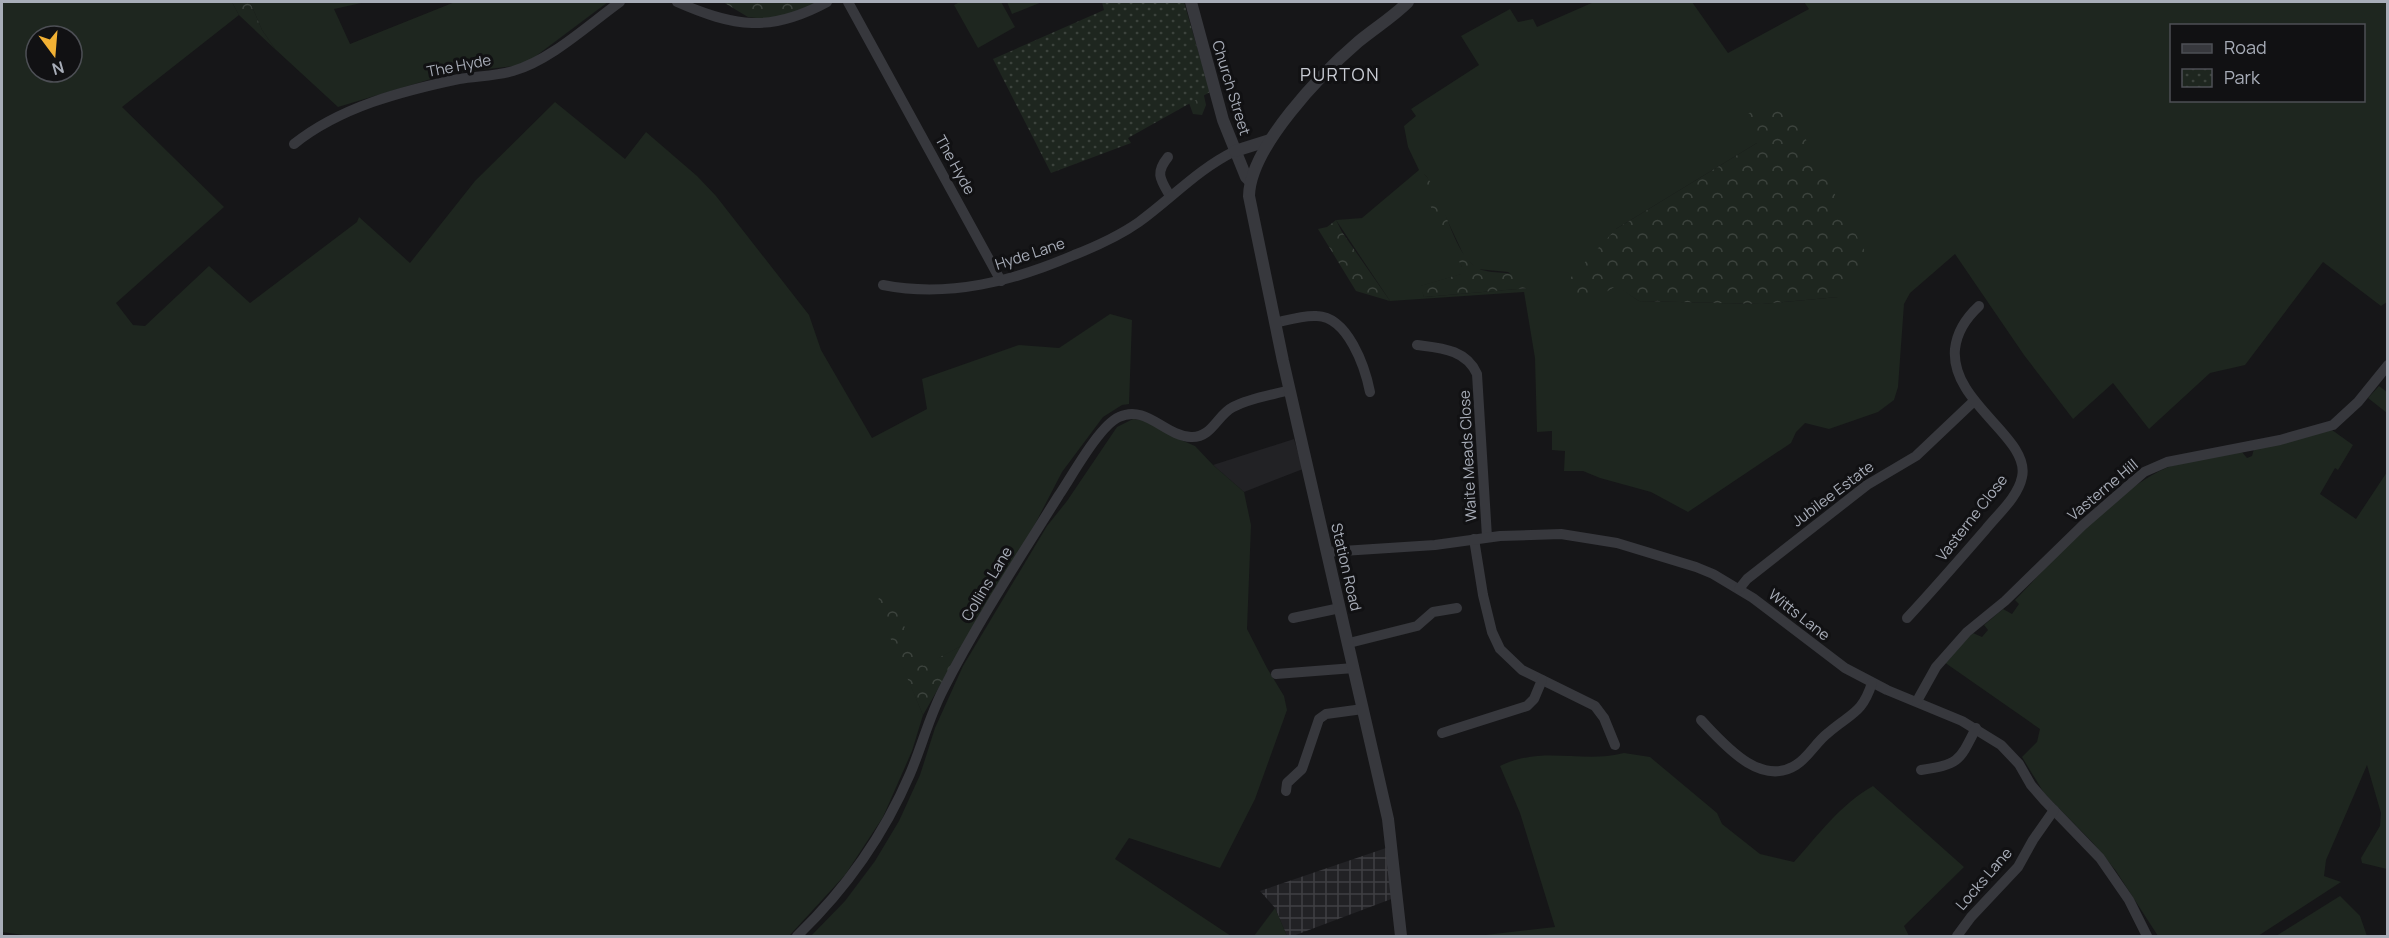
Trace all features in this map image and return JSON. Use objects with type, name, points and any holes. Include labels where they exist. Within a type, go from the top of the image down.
[{"type":"street","name":"The Hyde","points":[[294,144],[317,127],[341,114],[394,96],[459,79],[511,72],[534,63],[620,2]]},
{"type":"street","points":[[677,2],[713,16],[762,24],[787,20],[827,2]]},
{"type":"street","name":"The Hyde","points":[[848,2],[1001,281]]},
{"type":"street","name":"Church Street","points":[[1191,2],[1223,120],[1246,177],[1250,181]]},
{"type":"street","points":[[1250,181],[1270,140],[1292,112],[1336,63],[1406,2]]},
{"type":"street","points":[[1235,152],[1270,140]]},
{"type":"street","name":"Hyde Lane","points":[[883,285],[949,290],[1001,281],[1040,269],[1108,241],[1140,222],[1206,167],[1235,152]]},
{"type":"street","points":[[1168,157],[1161,165],[1160,176],[1170,196]]},
{"type":"street","name":"Station Road","points":[[1250,181],[1250,206],[1275,323],[1391,836],[1401,936]]},
{"type":"street","name":"Vasterne Close","points":[[1907,618],[2001,511],[2021,482],[2023,471],[2020,457],[1974,402],[1960,379],[1954,354],[1960,330],[1967,318],[1979,306]]},
{"type":"street","points":[[1275,323],[1316,316],[1331,321],[1344,333],[1359,353],[1365,367],[1370,392]]},
{"type":"street","name":"Waite Meads Close","points":[[1417,345],[1457,352],[1468,360],[1477,374],[1487,537]]},
{"type":"street","name":"Vasterne Hill","points":[[1917,701],[1936,667],[1967,632],[2005,601],[2090,518],[2144,472],[2167,462],[2280,440],[2333,425],[2358,402],[2388,366]]},
{"type":"street","name":"Collins Lane","points":[[797,936],[845,886],[874,842],[909,776],[933,712],[954,668],[1028,545],[1079,465],[1106,428],[1120,416],[1136,414],[1176,433],[1188,437],[1198,436],[1209,432],[1232,408],[1290,390]]},
{"type":"street","name":"Jubilee Estate","points":[[1739,589],[1747,579],[1867,485],[1916,456],[1974,402]]},
{"type":"street","name":"Witts Lane","points":[[1328,552],[1435,545],[1487,537],[1552,534],[1605,540],[1696,567],[1739,589],[1837,663],[1872,683],[1976,728],[2007,751],[2019,764],[2031,785],[2106,866],[2129,900],[2142,934]]},
{"type":"street","points":[[1474,539],[1483,595],[1497,643],[1522,670],[1594,706],[1604,718],[1615,745]]},
{"type":"street","points":[[1293,618],[1341,608]]},
{"type":"street","points":[[1349,643],[1417,626],[1433,612],[1457,608]]},
{"type":"street","points":[[1276,674],[1354,668]]},
{"type":"street","points":[[1442,733],[1522,709],[1533,699],[1542,680]]},
{"type":"street","points":[[1701,720],[1715,727],[1753,766],[1769,771],[1785,770],[1801,761],[1825,735],[1858,711],[1865,702],[1872,683]]},
{"type":"street","points":[[1286,791],[1287,783],[1302,770],[1318,718],[1326,714],[1363,709]]},
{"type":"street","points":[[1920,770],[1936,768],[1957,761],[1976,728]]},
{"type":"street","points":[[1936,768],[1938,779]]},
{"type":"street","name":"Locks Lane","points":[[1957,936],[1971,916],[2018,867],[2054,810]]},
{"type":"shaded area","points":[[1294,439],[1303,469],[1244,492],[1213,465]]},
{"type":"shaded area","points":[[1389,847],[1394,898],[1293,936],[1287,936],[1275,908],[1260,891]]},
{"type":"green space","points":[[2,2],[232,2],[239,15],[122,107],[224,207],[116,303],[133,325],[145,326],[209,266],[250,303],[357,222],[359,217],[410,263],[475,181],[555,102],[625,159],[646,132],[697,176],[716,196],[809,315],[821,350],[872,438],[927,409],[922,379],[1019,345],[1059,348],[1110,314],[1132,320],[1129,404],[1122,405],[1103,417],[1062,472],[1034,526],[963,645],[923,667],[895,647],[923,715],[912,751],[883,817],[845,875],[789,936],[30,936],[2,932]]},
{"type":"green space","points":[[232,2],[250,2],[262,30],[275,49],[239,15]]},
{"type":"green space","points":[[250,2],[366,2],[334,9],[350,44],[455,2],[608,2],[532,59],[515,66],[451,73],[338,107],[275,49],[262,30]]},
{"type":"green space","points":[[723,2],[820,2],[775,20],[748,17]]},
{"type":"green space","points":[[960,2],[1001,2],[1015,27],[978,48],[954,5]]},
{"type":"green space","points":[[1007,2],[1042,2],[1012,14]]},
{"type":"green space","points":[[1102,2],[1184,2],[1210,92],[1128,138],[1131,143],[1051,173],[993,59],[1104,10]]},
{"type":"green space","points":[[1594,2],[1692,2],[1728,53],[1809,9],[1804,2],[2387,2],[2387,302],[2381,306],[2323,262],[2245,365],[2210,373],[2149,429],[2113,383],[2073,419],[2024,355],[1955,254],[1910,293],[1904,304],[1898,387],[1894,400],[1878,412],[1829,429],[1805,423],[1796,432],[1791,443],[1688,512],[1651,492],[1583,471],[1564,471],[1565,451],[1552,450],[1552,431],[1537,432],[1535,358],[1524,292],[1390,301],[1336,220],[1362,218],[1419,170],[1408,147],[1404,126],[1416,116],[1411,109],[1479,65],[1461,36],[1510,9],[1518,22],[1533,19],[1537,27]],"holes":[[[1757,143],[1838,297],[1762,304],[1639,301],[1616,285],[1616,229]],[[1424,174],[1465,258],[1477,269],[1508,272],[1528,288],[1424,297],[1421,286],[1462,274],[1462,267]]]},
{"type":"green space","points":[[1201,82],[1206,105],[1202,115],[1193,114],[1188,100]]},
{"type":"green space","points":[[1764,103],[1793,115],[1870,261],[1838,297],[1762,304],[1639,301],[1616,286],[1583,306],[1560,289],[1616,229],[1757,143],[1745,116]]},
{"type":"green space","points":[[1424,174],[1437,194],[1454,236],[1467,259],[1482,270],[1519,277],[1529,288],[1424,297],[1420,286],[1461,274],[1462,267],[1421,188],[1420,179]]},
{"type":"green space","points":[[1336,220],[1390,301],[1356,291],[1318,229],[1327,227]]},
{"type":"green space","points":[[2379,386],[2387,392],[2387,413],[2368,398]]},
{"type":"green space","points":[[1133,419],[1148,421],[1172,436],[1195,446],[1244,492],[1251,525],[1247,629],[1284,696],[1287,710],[1255,799],[1220,868],[1129,838],[1115,859],[1231,936],[811,936],[845,901],[875,861],[899,821],[920,775],[935,728],[963,666],[1047,526],[1067,501],[1117,427]]},
{"type":"green space","points":[[2332,430],[2353,445],[2338,470],[2335,468],[2320,494],[2356,519],[2387,472],[2387,869],[2362,863],[2361,858],[2380,826],[2381,813],[2367,765],[2326,860],[2324,876],[2341,882],[2258,936],[2158,936],[2116,871],[2093,843],[2044,793],[2022,757],[2037,742],[2040,729],[1944,662],[1973,633],[1982,637],[1988,630],[1984,625],[2003,609],[2012,614],[2019,604],[2015,600],[2067,546],[2106,509],[2146,479],[2166,468],[2183,463],[2242,452],[2247,458],[2252,456],[2254,449]]},
{"type":"green space","points":[[879,597],[892,600],[923,666],[963,645],[923,715],[877,607]]},
{"type":"green space","points":[[1624,753],[1650,757],[1717,813],[1722,824],[1760,854],[1794,862],[1841,811],[1861,793],[1873,786],[1964,867],[1904,926],[1909,936],[1477,936],[1555,927],[1520,813],[1500,766],[1532,757],[1593,757]]},
{"type":"green space","points":[[2340,896],[2360,916],[2367,936],[2276,936]]},
{"type":"green space","points":[[1275,908],[1287,936],[1254,936]]},
{"type":"district","name":"PURTON","points":[[1340,75]]}]
